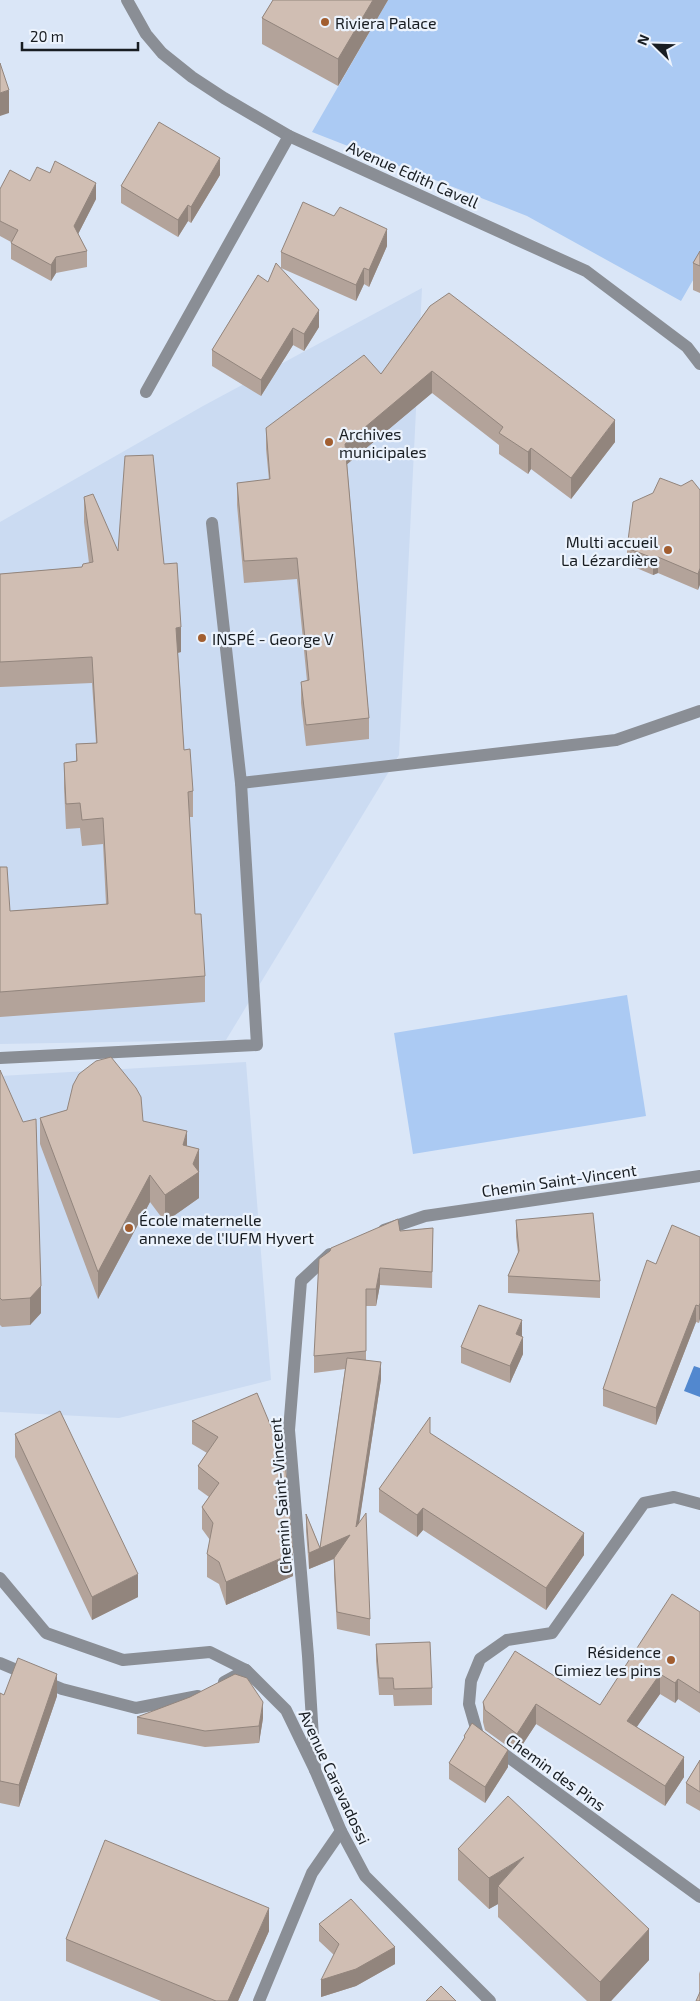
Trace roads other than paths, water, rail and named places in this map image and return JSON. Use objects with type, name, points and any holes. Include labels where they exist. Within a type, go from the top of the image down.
[{"type":"street","name":"Avenue Edith Cavell","points":[[127,0],[146,34],[162,53],[192,77],[289,136],[586,271],[687,347],[700,364]]},
{"type":"street","points":[[146,392],[289,136]]},
{"type":"street","points":[[0,1058],[257,1045],[241,782],[212,523]]},
{"type":"street","points":[[241,782],[616,740],[700,711]]},
{"type":"street","name":"Chemin Saint-Vincent","points":[[374,1233],[425,1216],[700,1176]]},
{"type":"street","name":"Chemin Saint-Vincent","points":[[315,1770],[308,1656],[289,1430],[301,1281],[340,1244]]},
{"type":"street","name":"Chemin des Pins","points":[[700,1504],[674,1497],[644,1502],[552,1633],[507,1640],[480,1659],[471,1681],[469,1704],[478,1735],[700,1897]]},
{"type":"street","name":"Avenue Caravadossi","points":[[0,1578],[46,1633],[123,1660],[210,1652],[246,1670],[286,1710],[315,1770],[340,1831],[365,1876],[490,2001]]},
{"type":"street","points":[[0,1663],[62,1688],[136,1708],[194,1698],[246,1670]]},
{"type":"street","points":[[259,2001],[312,1874],[340,1831]]},
{"type":"water","points":[[694,1366],[700,1368],[700,1397],[684,1391]]},
{"type":"place","name":"Riviera Palace","points":[[325,22]]},
{"type":"place","name":"Archives municipales","points":[[329,442]]},
{"type":"place","name":"Multi accueil La Lézardière","points":[[668,550]]},
{"type":"place","name":"INSPÉ - George V","points":[[202,638]]},
{"type":"place","name":"École maternelle annexe de l'IUFM Hyvert","points":[[129,1228]]},
{"type":"place","name":"Résidence Cimiez les pins","points":[[671,1660]]}]
